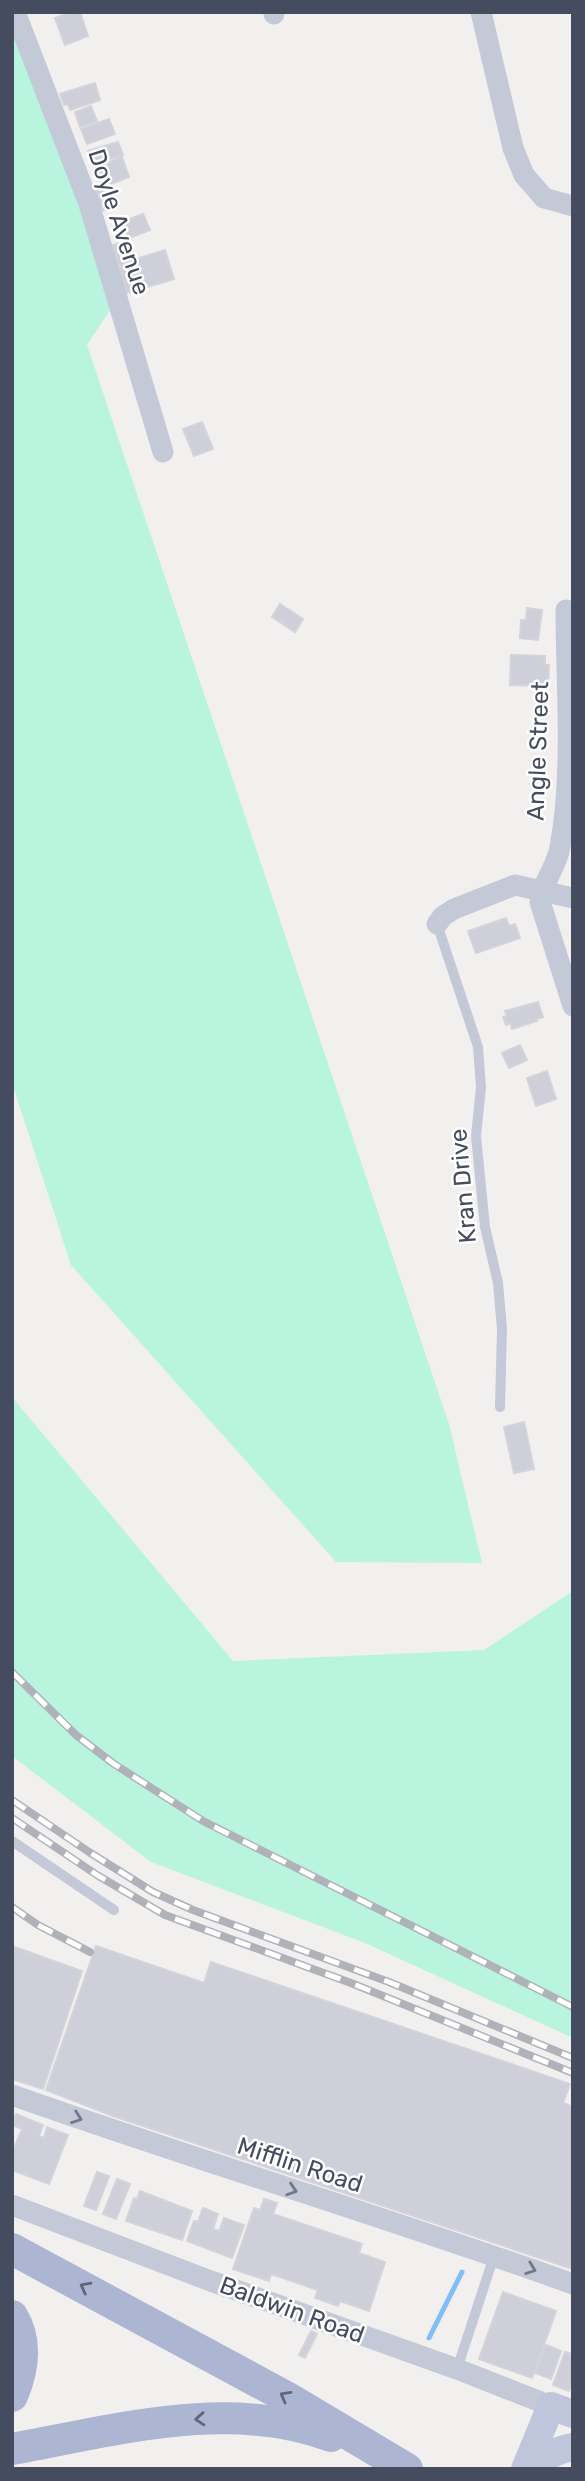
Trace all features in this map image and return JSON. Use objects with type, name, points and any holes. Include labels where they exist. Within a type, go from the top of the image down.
[{"type":"main road","points":[[12,2249],[288,2398],[406,2469]]},
{"type":"main road","points":[[12,2316],[23,2343],[21,2375],[12,2396]]},
{"type":"main road","points":[[525,2469],[562,2410]]},
{"type":"main road","points":[[12,2449],[164,2422],[210,2418],[250,2419],[285,2423],[318,2431],[357,2445],[406,2469]]},
{"type":"main road","points":[[531,2469],[559,2449],[573,2447]]},
{"type":"street","name":"Doyle Avenue","points":[[15,12],[89,204],[163,452]]},
{"type":"street","points":[[481,12],[513,148],[524,175],[544,198],[566,204]]},
{"type":"street","name":"Angle Street","points":[[541,890],[553,870],[560,849],[567,773],[566,610]]},
{"type":"street","points":[[437,925],[443,916],[454,909],[515,885],[573,898]]},
{"type":"street","points":[[541,890],[540,902],[573,1006]]},
{"type":"street","name":"Mifflin Road","points":[[12,2095],[573,2284]]},
{"type":"street","name":"Baldwin Road","points":[[12,2205],[562,2410]]},
{"type":"lane","name":"Kran Drive","points":[[437,925],[478,1047],[481,1087],[476,1136],[485,1227],[499,1295],[502,1329],[499,1407]]},
{"type":"lane","points":[[12,1841],[114,1910]]},
{"type":"lane","points":[[457,2369],[494,2256]]},
{"type":"green space","points":[[12,12],[117,299],[87,345],[449,1424],[482,1563],[336,1562],[71,1265],[12,1083]]},
{"type":"green space","points":[[12,1397],[233,1661],[484,1650],[573,1591],[573,2038],[365,1943],[151,1862],[12,1756]]},
{"type":"building","points":[[71,12],[80,12],[88,36],[65,45],[55,18]]},
{"type":"building","points":[[95,83],[100,100],[70,110],[68,104],[64,105],[60,94]]},
{"type":"building","points":[[91,106],[97,121],[80,127],[75,112]]},
{"type":"building","points":[[109,119],[115,134],[87,144],[81,129]]},
{"type":"building","points":[[118,142],[123,155],[93,164],[88,151]]},
{"type":"building","points":[[122,157],[129,177],[104,187],[96,167]]},
{"type":"building","points":[[113,185],[119,206],[98,212],[92,192]]},
{"type":"building","points":[[143,214],[150,230],[122,241],[116,224]]},
{"type":"building","points":[[127,241],[133,260],[165,250],[174,279],[127,293],[113,245]]},
{"type":"building","points":[[202,422],[213,449],[194,456],[183,429]]},
{"type":"building","points":[[280,604],[303,619],[295,632],[272,617]]},
{"type":"building","points":[[527,608],[542,610],[538,640],[520,638],[521,620],[526,620]]},
{"type":"building","points":[[511,655],[545,656],[545,665],[549,665],[548,686],[510,685]]},
{"type":"building","points":[[506,918],[509,926],[515,924],[520,938],[476,953],[468,931]]},
{"type":"building","points":[[538,1002],[543,1017],[512,1029],[511,1023],[506,1025],[503,1017],[507,1016],[505,1011]]},
{"type":"building","points":[[520,1045],[527,1060],[509,1068],[502,1053]]},
{"type":"building","points":[[547,1071],[556,1099],[536,1106],[527,1078]]},
{"type":"building","points":[[524,1422],[534,1469],[514,1473],[504,1427]]},
{"type":"building","points":[[12,1946],[82,1971],[43,2089],[12,2079]]},
{"type":"building","points":[[96,1946],[204,1983],[211,1962],[570,2084],[563,2103],[573,2107],[573,2269],[113,2116],[46,2090]]},
{"type":"building","points":[[16,2114],[43,2125],[39,2136],[44,2138],[47,2127],[68,2135],[49,2184],[12,2170],[12,2153],[22,2129],[12,2125]]},
{"type":"building","points":[[97,2172],[109,2176],[96,2210],[84,2206]]},
{"type":"building","points":[[117,2179],[130,2184],[116,2219],[103,2214]]},
{"type":"building","points":[[140,2191],[192,2211],[182,2240],[126,2221],[134,2198],[137,2199]]},
{"type":"building","points":[[264,2199],[277,2203],[273,2214],[362,2244],[359,2253],[385,2262],[369,2311],[340,2301],[338,2306],[315,2298],[318,2290],[271,2274],[269,2281],[233,2269],[254,2208],[260,2210]]},
{"type":"building","points":[[203,2208],[218,2214],[213,2229],[219,2231],[224,2218],[244,2225],[232,2258],[187,2241],[194,2221],[198,2222]]},
{"type":"building","points":[[503,2292],[556,2311],[532,2378],[479,2359]]},
{"type":"building","points":[[311,2331],[317,2334],[305,2358],[299,2355]]},
{"type":"building","points":[[546,2345],[561,2351],[551,2379],[535,2373]]},
{"type":"building","points":[[565,2352],[573,2354],[573,2382],[569,2391],[553,2385]]},
{"type":"waterway","points":[[429,2338],[462,2272]]},
{"type":"railway","points":[[12,1672],[76,1735],[114,1764],[203,1821],[573,2007]]},
{"type":"railway","points":[[12,1800],[153,1892],[193,1910],[389,1982],[573,2058]]},
{"type":"railway","points":[[12,1818],[97,1875],[165,1915],[351,1983],[573,2073]]},
{"type":"railway","points":[[12,1907],[38,1925],[90,1952]]}]
